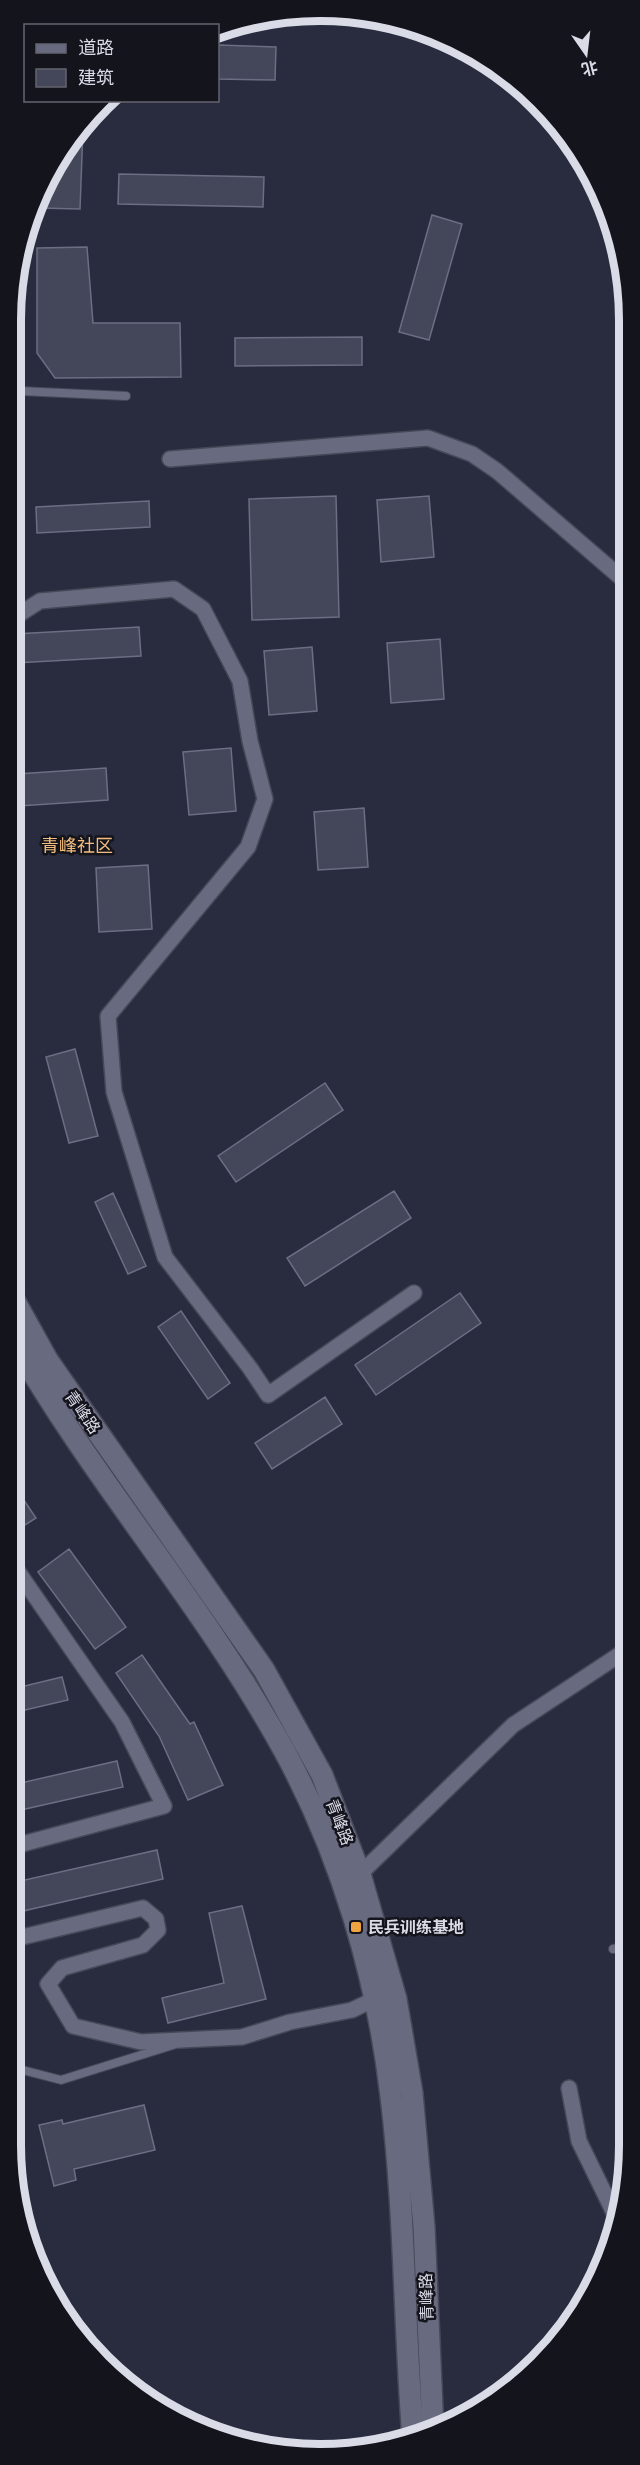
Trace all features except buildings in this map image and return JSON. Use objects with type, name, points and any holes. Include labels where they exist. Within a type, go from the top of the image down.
[{"type":"main road","name":"青峰路","points":[[21,1312],[54,1370],[264,1670],[322,1775],[351,1877],[396,1999],[412,2093],[418,2146],[433,2422]]},
{"type":"main road","name":"青峰路","points":[[21,1352],[74,1436],[227,1653],[286,1754],[330,1849],[351,1877],[385,2049],[396,2149],[412,2429]]},
{"type":"street","points":[[170,459],[428,438],[472,454],[497,471],[619,576]]},
{"type":"street","points":[[21,613],[40,601],[174,589],[203,609],[240,681],[250,741],[265,799],[248,847],[108,1016],[114,1092],[165,1257],[268,1395],[414,1293]]},
{"type":"street","points":[[21,1576],[122,1722],[164,1806],[21,1843]]},
{"type":"street","points":[[351,1877],[513,1725],[619,1655]]},
{"type":"street","points":[[21,1938],[143,1908],[156,1918],[158,1930],[143,1945],[62,1968],[48,1984],[73,2026],[141,2042],[242,2037],[290,2022],[352,2010],[375,1999]]},
{"type":"street","points":[[569,2088],[579,2141],[612,2208]]},
{"type":"lane","points":[[21,391],[126,396]]},
{"type":"lane","points":[[613,1949],[619,1948]]},
{"type":"lane","points":[[21,2070],[62,2080],[187,2041]]},
{"type":"place","name":"民兵训练基地","points":[[356,1927]]},
{"type":"district","name":"青峰社区","points":[[77,846]]}]
